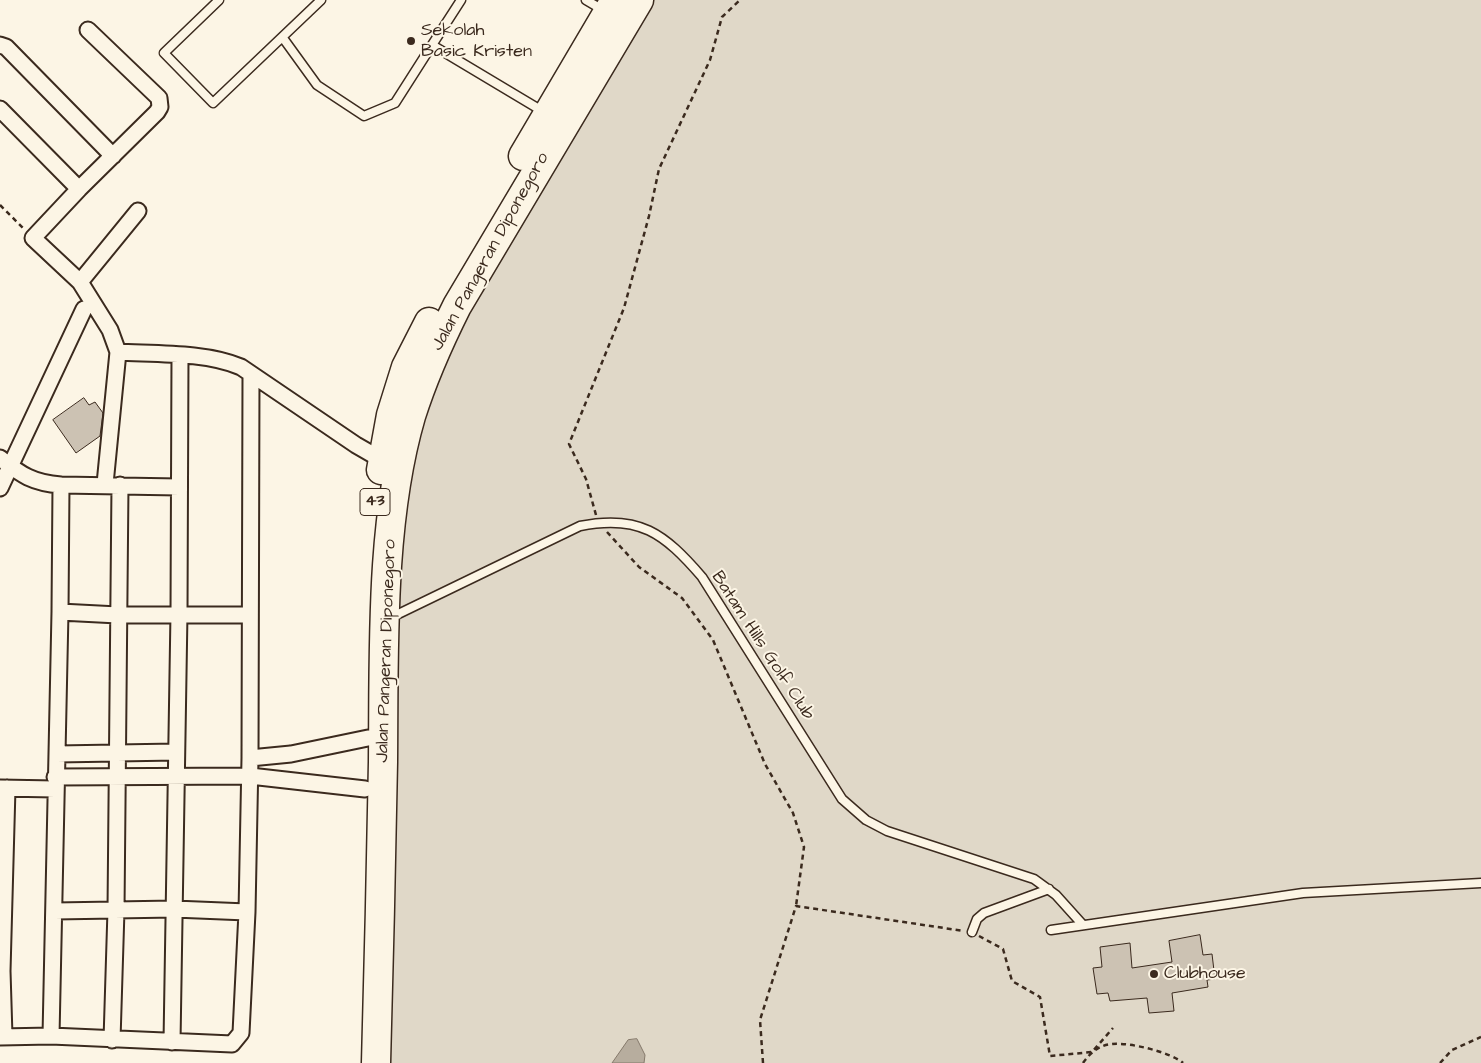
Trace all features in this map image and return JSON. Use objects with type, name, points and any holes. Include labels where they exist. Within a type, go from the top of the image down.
[{"type":"highway","name":"Jalan Pangeran Diponegoro","points":[[376,1063],[385,621],[394,499],[411,417],[431,359],[457,306],[639,0]]},
{"type":"highway","name":"Jalan Pangeran Diponegoro","points":[[362,1063],[365,957],[365,789],[374,507],[391,415],[406,367],[432,315],[548,114],[603,4]]},
{"type":"street","points":[[88,30],[160,98],[161,103],[157,112],[79,189],[33,238],[80,282],[110,330],[118,352],[112,484],[118,615],[116,910],[112,1040]]},
{"type":"street","points":[[0,45],[6,47],[112,156]]},
{"type":"street","points":[[0,109],[79,189]]},
{"type":"street","points":[[80,282],[138,211]]},
{"type":"street","points":[[0,488],[6,463],[84,308]]},
{"type":"street","points":[[118,352],[180,356],[229,362],[382,460]]},
{"type":"street","points":[[172,1042],[180,613],[180,356]]},
{"type":"street","points":[[251,375],[250,776],[247,912],[241,1033],[232,1044],[52,1036],[2,1037],[3,788],[117,777],[176,774],[250,776],[365,789]]},
{"type":"street","points":[[6,463],[41,484],[112,484],[179,488]]},
{"type":"street","points":[[52,1036],[56,911],[55,783],[60,612],[61,485]]},
{"type":"street","points":[[60,612],[118,615],[180,613],[250,614]]},
{"type":"street","points":[[250,758],[291,754],[368,738]]},
{"type":"street","points":[[57,754],[176,752]]},
{"type":"street","points":[[56,911],[174,909],[247,912]]},
{"type":"lane","points":[[220,0],[164,54],[214,103],[322,0]]},
{"type":"lane","points":[[283,38],[317,85],[364,116],[395,103],[461,0]]},
{"type":"lane","points":[[432,45],[548,114]]},
{"type":"lane","name":"Batam Hills Golf Club","points":[[385,621],[580,526],[598,522],[631,523],[655,533],[679,550],[702,577],[842,799],[866,820],[887,831],[1034,879],[1049,890],[1083,925]]},
{"type":"lane","points":[[1051,930],[1303,893],[1481,883]]},
{"type":"lane","points":[[972,932],[977,919],[984,912],[1049,890]]},
{"type":"path","points":[[740,0],[722,17],[710,60],[659,169],[650,216],[624,308],[569,444],[586,479],[598,522],[640,567],[682,598],[713,640],[765,764],[793,812],[804,847],[796,906],[760,1020],[763,1063]]},
{"type":"path","points":[[0,205],[33,238]]},
{"type":"path","points":[[796,906],[972,932],[1003,949],[1012,981],[1040,997],[1050,1056],[1092,1052],[1111,1044],[1129,1045],[1170,1055],[1183,1063]]},
{"type":"path","points":[[1084,1063],[1113,1028]]},
{"type":"path","points":[[1440,1063],[1452,1050],[1481,1037]]},
{"type":"shaded area","points":[[633,0],[1481,0],[1481,1063],[372,1063],[406,413]]},
{"type":"shaded area","points":[[637,1039],[645,1055],[644,1063],[612,1063],[628,1040]]},
{"type":"building","points":[[84,398],[89,405],[95,402],[103,413],[100,436],[76,453],[53,420]]},
{"type":"building","name":"Clubhouse","points":[[1200,935],[1203,955],[1212,954],[1215,979],[1207,980],[1208,987],[1172,993],[1174,1011],[1149,1013],[1147,998],[1110,1001],[1108,993],[1097,994],[1093,968],[1102,967],[1100,947],[1130,943],[1132,968],[1172,962],[1169,941]]},
{"type":"place","name":"Sekolah Basic Kristen","points":[[411,41]]},
{"type":"place","name":"Clubhouse","points":[[1154,974]]}]
